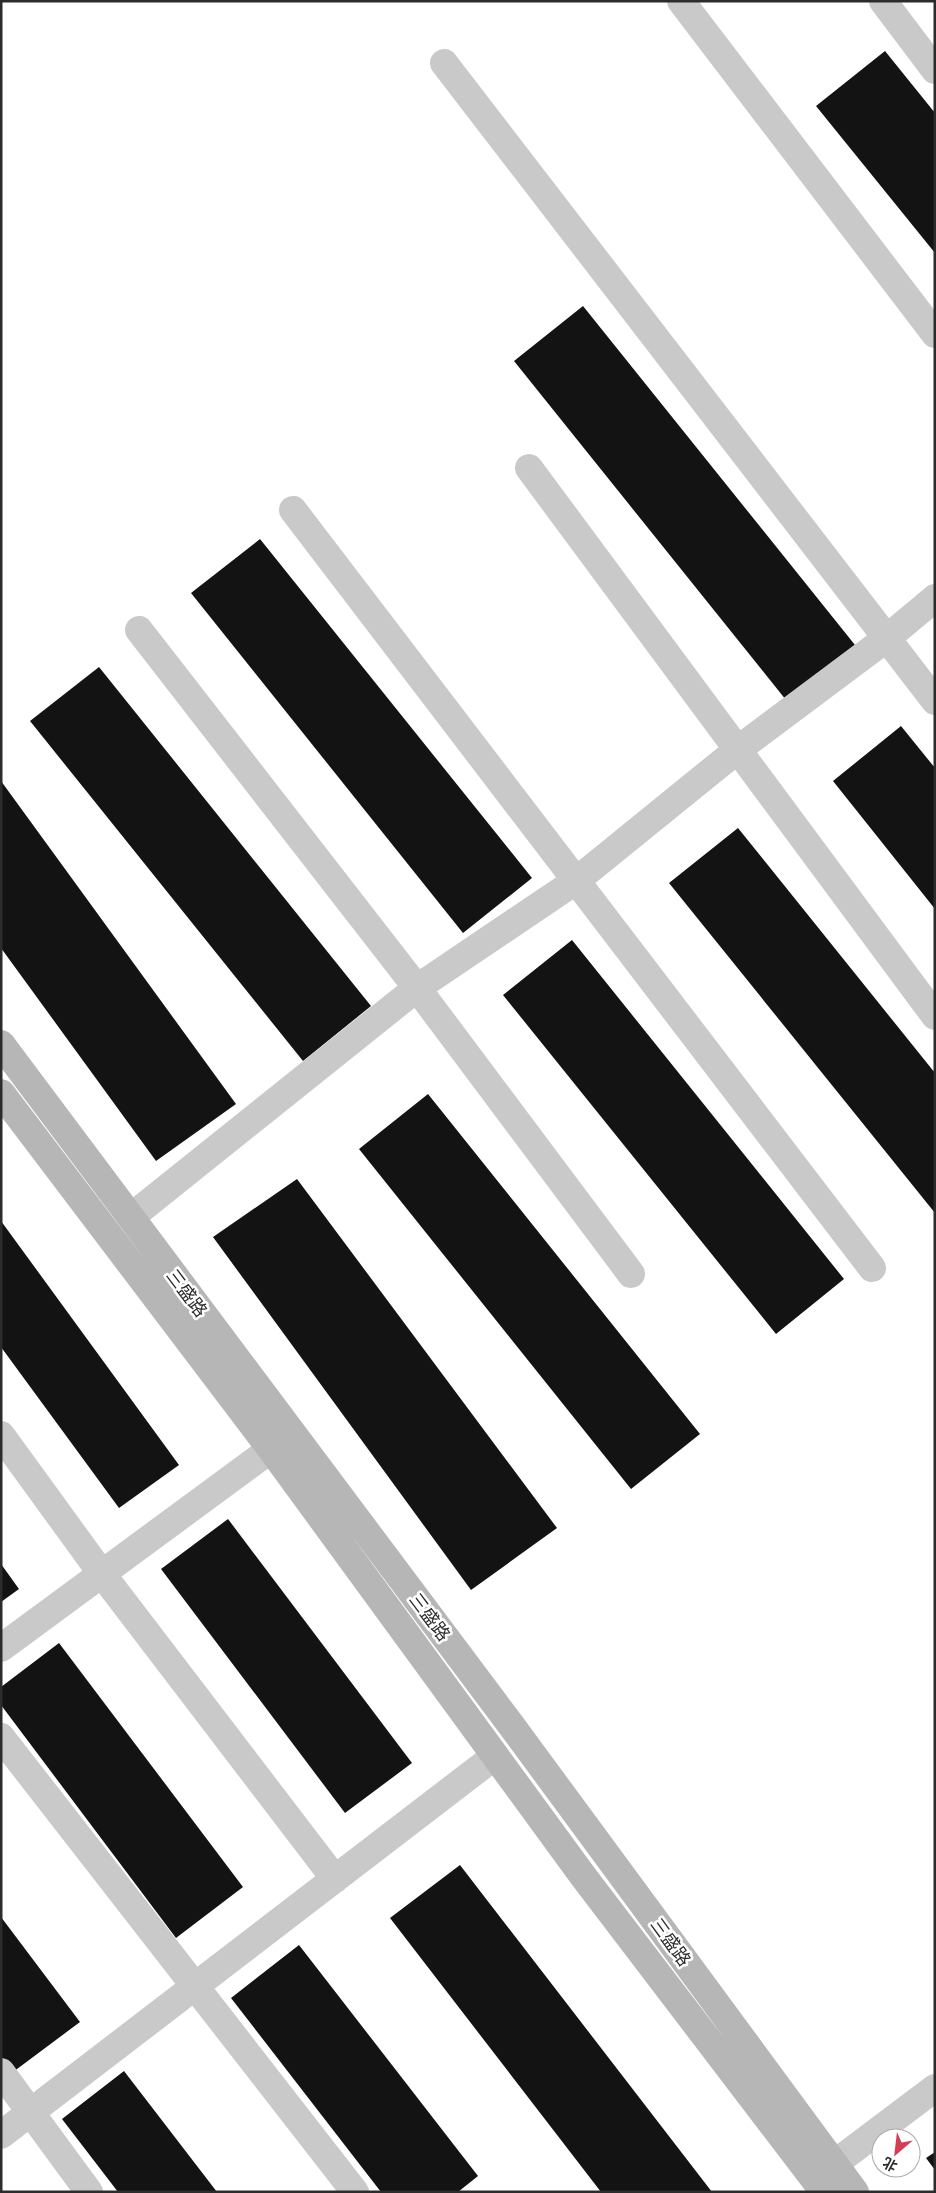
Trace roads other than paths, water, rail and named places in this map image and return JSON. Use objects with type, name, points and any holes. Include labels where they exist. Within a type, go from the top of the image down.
[{"type":"main road","name":"三盛路","points":[[1,1044],[511,1724],[855,2192]]},
{"type":"main road","name":"三盛路","points":[[1,1093],[271,1449],[583,1876],[824,2192]]},
{"type":"street","points":[[682,1],[935,334]]},
{"type":"street","points":[[882,1],[935,70]]},
{"type":"street","points":[[444,63],[935,701]]},
{"type":"street","points":[[529,468],[736,751],[935,1016]]},
{"type":"street","points":[[293,510],[872,1268]]},
{"type":"street","points":[[130,1217],[417,988],[577,880],[736,751],[887,638],[935,598]]},
{"type":"street","points":[[139,630],[417,988],[631,1274]]},
{"type":"street","points":[[1,1435],[102,1574],[335,1879]]},
{"type":"street","points":[[1,1648],[271,1449]]},
{"type":"street","points":[[1,1737],[355,2192]]},
{"type":"street","points":[[1,2135],[495,1756]]},
{"type":"street","points":[[1,2072],[89,2192]]},
{"type":"street","points":[[834,2164],[935,2088]]}]
